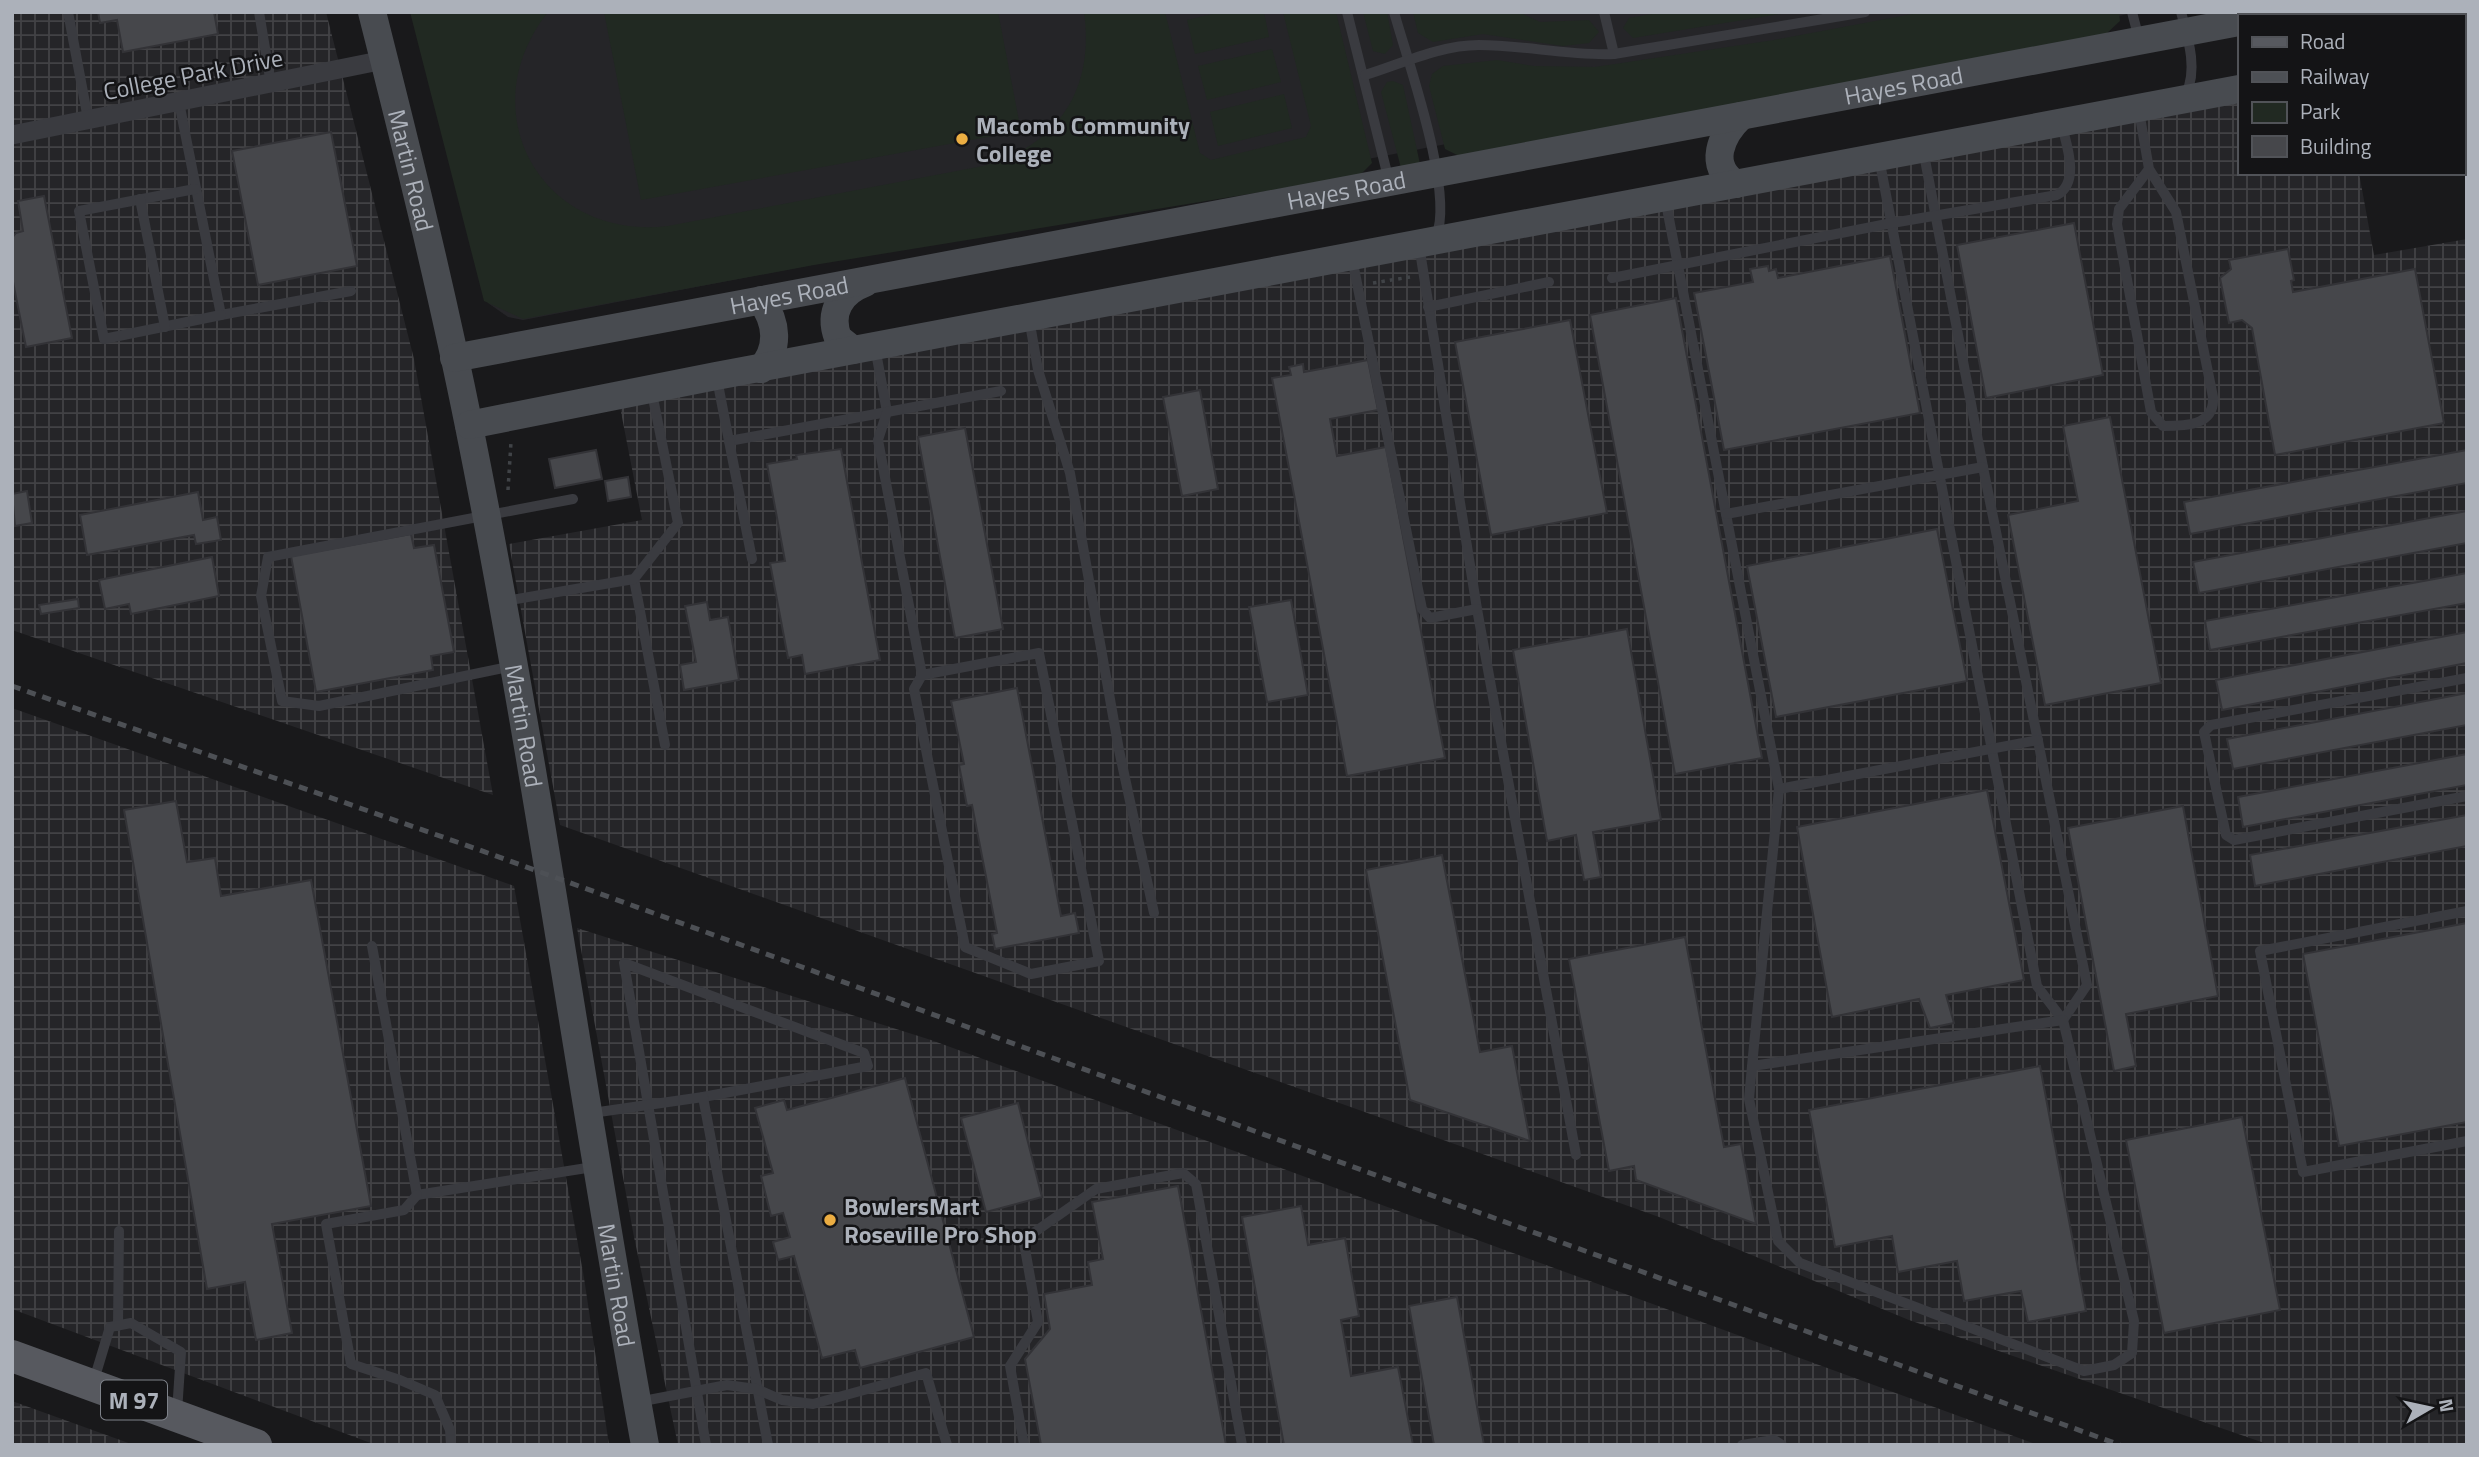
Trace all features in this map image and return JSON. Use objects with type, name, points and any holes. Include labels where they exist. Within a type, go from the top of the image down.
[{"type":"main road","name":"M 97","points":[[12,1356],[177,1416],[220,1438],[256,1445]]},
{"type":"street","name":"Martin Road","points":[[372,12],[469,425],[551,876],[588,1114],[645,1445]]},
{"type":"street","name":"Hayes Road","points":[[454,358],[2139,41],[2184,22],[2238,22]]},
{"type":"street","name":"College Park Drive","points":[[12,135],[384,60]]},
{"type":"street","points":[[469,425],[651,388],[2238,89]]},
{"type":"street","points":[[1736,184],[1724,173],[1719,153],[1721,140],[1728,128],[1741,116]]},
{"type":"street","points":[[864,349],[838,338],[834,314],[838,303],[848,291],[875,279]]},
{"type":"street","points":[[761,300],[769,310],[775,334],[771,355],[761,369]]},
{"type":"lane","points":[[68,12],[88,119]]},
{"type":"lane","points":[[259,12],[271,84]]},
{"type":"lane","points":[[1347,12],[1390,183]]},
{"type":"lane","points":[[1394,12],[1437,174],[1441,220],[1426,244],[1428,307],[1477,609],[1576,1155]]},
{"type":"lane","points":[[1604,12],[1614,54]]},
{"type":"lane","points":[[2132,12],[2139,41]]},
{"type":"lane","points":[[1364,75],[1430,53],[1478,45],[1590,55],[1614,54],[1859,13]]},
{"type":"lane","points":[[2181,100],[2192,76],[2184,22]]},
{"type":"lane","points":[[179,102],[221,315]]},
{"type":"lane","points":[[2138,107],[2149,169],[2176,212],[2213,397],[2214,407],[2208,417],[2192,425],[2163,426],[2151,412],[2117,224],[2119,209],[2149,169]]},
{"type":"lane","points":[[1612,278],[2064,192],[2070,164],[2062,122]]},
{"type":"lane","points":[[1752,1066],[2063,1020],[2087,985],[1983,467],[1923,149]]},
{"type":"lane","points":[[1665,198],[1779,789],[1749,1099],[1778,1241],[1800,1264],[2084,1371],[2114,1365],[2132,1353],[2134,1321],[2063,1020],[2037,986],[1879,157]]},
{"type":"lane","points":[[195,188],[79,211],[104,339],[351,291]]},
{"type":"lane","points":[[140,199],[165,327]]},
{"type":"lane","points":[[1352,257],[1422,609],[1430,618],[1477,609]]},
{"type":"lane","points":[[1428,307],[1549,282]]},
{"type":"lane","points":[[1029,318],[1038,370],[1070,473],[1119,750],[1154,913]]},
{"type":"lane","points":[[864,349],[887,412],[878,440],[922,675],[914,689],[965,947],[1031,974],[1099,961],[1039,653],[922,675]]},
{"type":"lane","points":[[716,376],[752,559]]},
{"type":"lane","points":[[502,602],[634,579],[678,523],[651,388]]},
{"type":"lane","points":[[729,441],[1002,391]]},
{"type":"lane","points":[[1726,514],[1983,467]]},
{"type":"lane","points":[[513,666],[318,706],[282,701],[261,596],[268,557],[573,499]]},
{"type":"lane","points":[[634,579],[665,745]]},
{"type":"lane","points":[[2467,678],[2211,725],[2204,732],[2226,835],[2234,840],[2467,796]]},
{"type":"lane","points":[[1779,789],[2038,740]]},
{"type":"lane","points":[[2467,911],[2260,951],[2303,1172],[2467,1141]]},
{"type":"lane","points":[[372,946],[417,1195]]},
{"type":"lane","points":[[588,1114],[649,1105],[704,1097],[868,1066],[864,1053],[624,963],[649,1105],[706,1445]]},
{"type":"lane","points":[[704,1097],[768,1445]]},
{"type":"lane","points":[[451,1445],[450,1430],[435,1395],[351,1364],[326,1224],[404,1210],[417,1195],[597,1166]]},
{"type":"lane","points":[[1024,1445],[1010,1366],[1038,1322],[1024,1244],[1029,1236],[1096,1189],[1183,1173],[1196,1184],[1242,1445]]},
{"type":"lane","points":[[118,1326],[119,1231]]},
{"type":"lane","points":[[92,1385],[110,1327],[131,1323],[181,1352],[177,1416]]},
{"type":"lane","points":[[637,1402],[727,1385],[757,1389],[782,1400],[813,1404],[926,1373],[947,1445]]},
{"type":"lane","points":[[1742,1445],[1774,1440],[1782,1445]]},
{"type":"shaded area","points":[[12,12],[326,12],[414,359],[493,795],[12,630]]},
{"type":"shaded area","name":"Macomb Community College","points":[[415,12],[2139,12],[523,320],[508,317],[488,303]]},
{"type":"shaded area","points":[[2238,102],[2238,175],[2359,175],[2374,255],[2467,239],[2467,1445],[2270,1445],[1909,1320],[1659,1217],[560,825],[509,544],[642,520],[620,407]]},
{"type":"shaded area","points":[[12,708],[514,886],[584,1278],[609,1445],[376,1445],[12,1309]]},
{"type":"shaded area","points":[[577,928],[931,1040],[2038,1445],[678,1445],[634,1237]]},
{"type":"shaded area","points":[[12,1401],[134,1445],[12,1445]]},
{"type":"green space","points":[[410,12],[548,12],[525,51],[516,90],[518,128],[531,162],[554,191],[585,213],[623,225],[668,226],[983,166],[1009,157],[1051,129],[1066,110],[1077,89],[1086,40],[1084,12],[1165,12],[1200,153],[1211,160],[1306,137],[1311,126],[1283,12],[1336,12],[1372,163],[1360,175],[1347,178],[814,265],[523,319],[484,301]]},
{"type":"green space","points":[[604,12],[998,12],[1021,131],[641,200]]},
{"type":"green space","points":[[1221,12],[1264,12],[1269,37],[1195,54],[1187,20]]},
{"type":"green space","points":[[1363,12],[1387,12],[1393,45],[1385,54],[1373,51]]},
{"type":"green space","points":[[1413,12],[1519,12],[1540,22],[1589,20],[1599,32],[1589,43],[1563,46],[1483,34],[1433,42],[1418,33]]},
{"type":"green space","points":[[1663,12],[1793,12],[1633,38],[1623,28],[1629,18]]},
{"type":"green space","points":[[1923,12],[2119,12],[2120,21],[2105,35],[1461,157],[1445,149],[1429,86],[1432,74],[1443,66],[1497,60],[1534,66],[1595,67],[1774,40]]},
{"type":"green space","points":[[1272,49],[1281,82],[1207,100],[1198,66]]},
{"type":"green space","points":[[1387,82],[1403,85],[1420,164],[1401,168],[1381,92]]},
{"type":"green space","points":[[1284,94],[1292,128],[1218,146],[1210,112]]},
{"type":"building","points":[[98,12],[214,12],[218,34],[123,52],[117,20],[100,23]]},
{"type":"building","points":[[331,132],[357,266],[258,285],[232,151]]},
{"type":"building","points":[[2465,137],[2467,137],[2465,165]]},
{"type":"building","points":[[44,196],[72,338],[26,347],[12,277],[12,238],[23,231],[18,201]]},
{"type":"building","points":[[2074,223],[2103,375],[1986,398],[1957,245]]},
{"type":"building","points":[[2288,249],[2294,280],[2291,281],[2293,292],[2415,269],[2444,423],[2275,455],[2252,328],[2242,320],[2229,323],[2220,278],[2231,269],[2229,260]]},
{"type":"building","points":[[1890,256],[1920,413],[1724,450],[1694,293],[1753,282],[1750,269],[1768,266],[1769,271],[1776,269],[1778,278]]},
{"type":"building","points":[[1676,298],[1762,758],[1675,774],[1590,315]]},
{"type":"building","points":[[1570,320],[1607,513],[1491,535],[1455,342]]},
{"type":"building","points":[[1368,360],[1378,410],[1330,419],[1337,456],[1386,447],[1445,758],[1347,776],[1272,378],[1291,375],[1289,367],[1303,364],[1304,372]]},
{"type":"building","points":[[1200,390],[1218,489],[1182,496],[1163,397]]},
{"type":"building","points":[[2110,417],[2161,683],[2045,705],[2008,515],[2078,501],[2063,426]]},
{"type":"building","points":[[965,428],[1003,629],[955,638],[918,437]]},
{"type":"building","points":[[841,449],[880,660],[805,674],[802,655],[788,658],[770,563],[785,561],[767,464],[797,459],[796,455]]},
{"type":"building","points":[[596,450],[602,479],[555,488],[549,459]]},
{"type":"building","points":[[2467,450],[2467,483],[2190,534],[2184,502]]},
{"type":"building","points":[[628,477],[631,497],[608,501],[605,481]]},
{"type":"building","points":[[27,491],[32,523],[15,526],[12,494]]},
{"type":"building","points":[[198,492],[203,520],[217,517],[221,540],[196,544],[194,535],[87,555],[80,515]]},
{"type":"building","points":[[2467,511],[2467,543],[2199,593],[2193,562]]},
{"type":"building","points":[[1937,529],[1967,681],[1776,717],[1747,566]]},
{"type":"building","points":[[411,534],[414,548],[434,545],[454,652],[431,656],[433,670],[316,692],[291,556]]},
{"type":"building","points":[[212,557],[219,596],[131,614],[129,604],[105,609],[99,580]]},
{"type":"building","points":[[2467,573],[2467,603],[2210,650],[2205,621]]},
{"type":"building","points":[[78,599],[79,608],[41,614],[39,605]]},
{"type":"building","points":[[1291,600],[1308,695],[1267,702],[1249,607]]},
{"type":"building","points":[[707,602],[710,620],[728,617],[739,680],[684,690],[680,665],[696,662],[685,606]]},
{"type":"building","points":[[1627,629],[1661,820],[1593,832],[1601,877],[1584,880],[1576,835],[1547,841],[1513,650]]},
{"type":"building","points":[[2467,632],[2467,663],[2222,710],[2216,680]]},
{"type":"building","points":[[1017,688],[1061,916],[1075,913],[1079,933],[995,949],[992,934],[997,933],[972,805],[967,806],[959,765],[964,764],[951,701]]},
{"type":"building","points":[[2467,693],[2467,725],[2233,769],[2227,739]]},
{"type":"building","points":[[2467,754],[2467,785],[2243,827],[2238,797]]},
{"type":"building","points":[[1987,790],[2024,980],[1946,995],[1954,1023],[1930,1028],[1919,999],[1832,1017],[1797,827]]},
{"type":"building","points":[[176,801],[187,862],[215,858],[221,896],[311,880],[371,1206],[272,1224],[292,1333],[256,1340],[245,1282],[207,1289],[124,810]]},
{"type":"building","points":[[2183,806],[2218,996],[2126,1014],[2136,1066],[2114,1071],[2068,828]]},
{"type":"building","points":[[2467,815],[2467,846],[2255,886],[2250,855]]},
{"type":"building","points":[[1442,855],[1480,1052],[1512,1046],[1530,1141],[1410,1100],[1366,870]]},
{"type":"building","points":[[2467,923],[2467,1122],[2339,1146],[2303,954]]},
{"type":"building","points":[[1685,937],[1724,1147],[1741,1144],[1756,1224],[1636,1180],[1634,1166],[1609,1171],[1569,959]]},
{"type":"building","points":[[2040,1066],[2086,1311],[2028,1322],[2021,1291],[1964,1301],[1957,1261],[1898,1272],[1892,1236],[1835,1247],[1809,1110]]},
{"type":"building","points":[[905,1078],[974,1337],[860,1368],[855,1350],[822,1358],[794,1256],[778,1260],[773,1242],[790,1237],[783,1213],[771,1216],[761,1176],[773,1173],[755,1108],[784,1100],[787,1110]]},
{"type":"building","points":[[1018,1103],[1042,1197],[986,1212],[961,1118]]},
{"type":"building","points":[[2242,1117],[2280,1310],[2164,1333],[2126,1140]]},
{"type":"building","points":[[1178,1186],[1226,1445],[1041,1445],[1025,1359],[1050,1329],[1044,1294],[1092,1285],[1088,1262],[1103,1259],[1092,1202]]},
{"type":"building","points":[[1301,1206],[1308,1245],[1345,1238],[1359,1316],[1341,1320],[1351,1376],[1398,1367],[1413,1445],[1284,1445],[1242,1217]]},
{"type":"building","points":[[1457,1297],[1484,1445],[1434,1445],[1409,1306]]},
{"type":"railway","points":[[12,686],[474,848],[2120,1445]]},
{"type":"place","name":"Macomb Community College","points":[[962,139]]},
{"type":"place","name":"BowlersMart Roseville Pro Shop","points":[[830,1220]]}]
